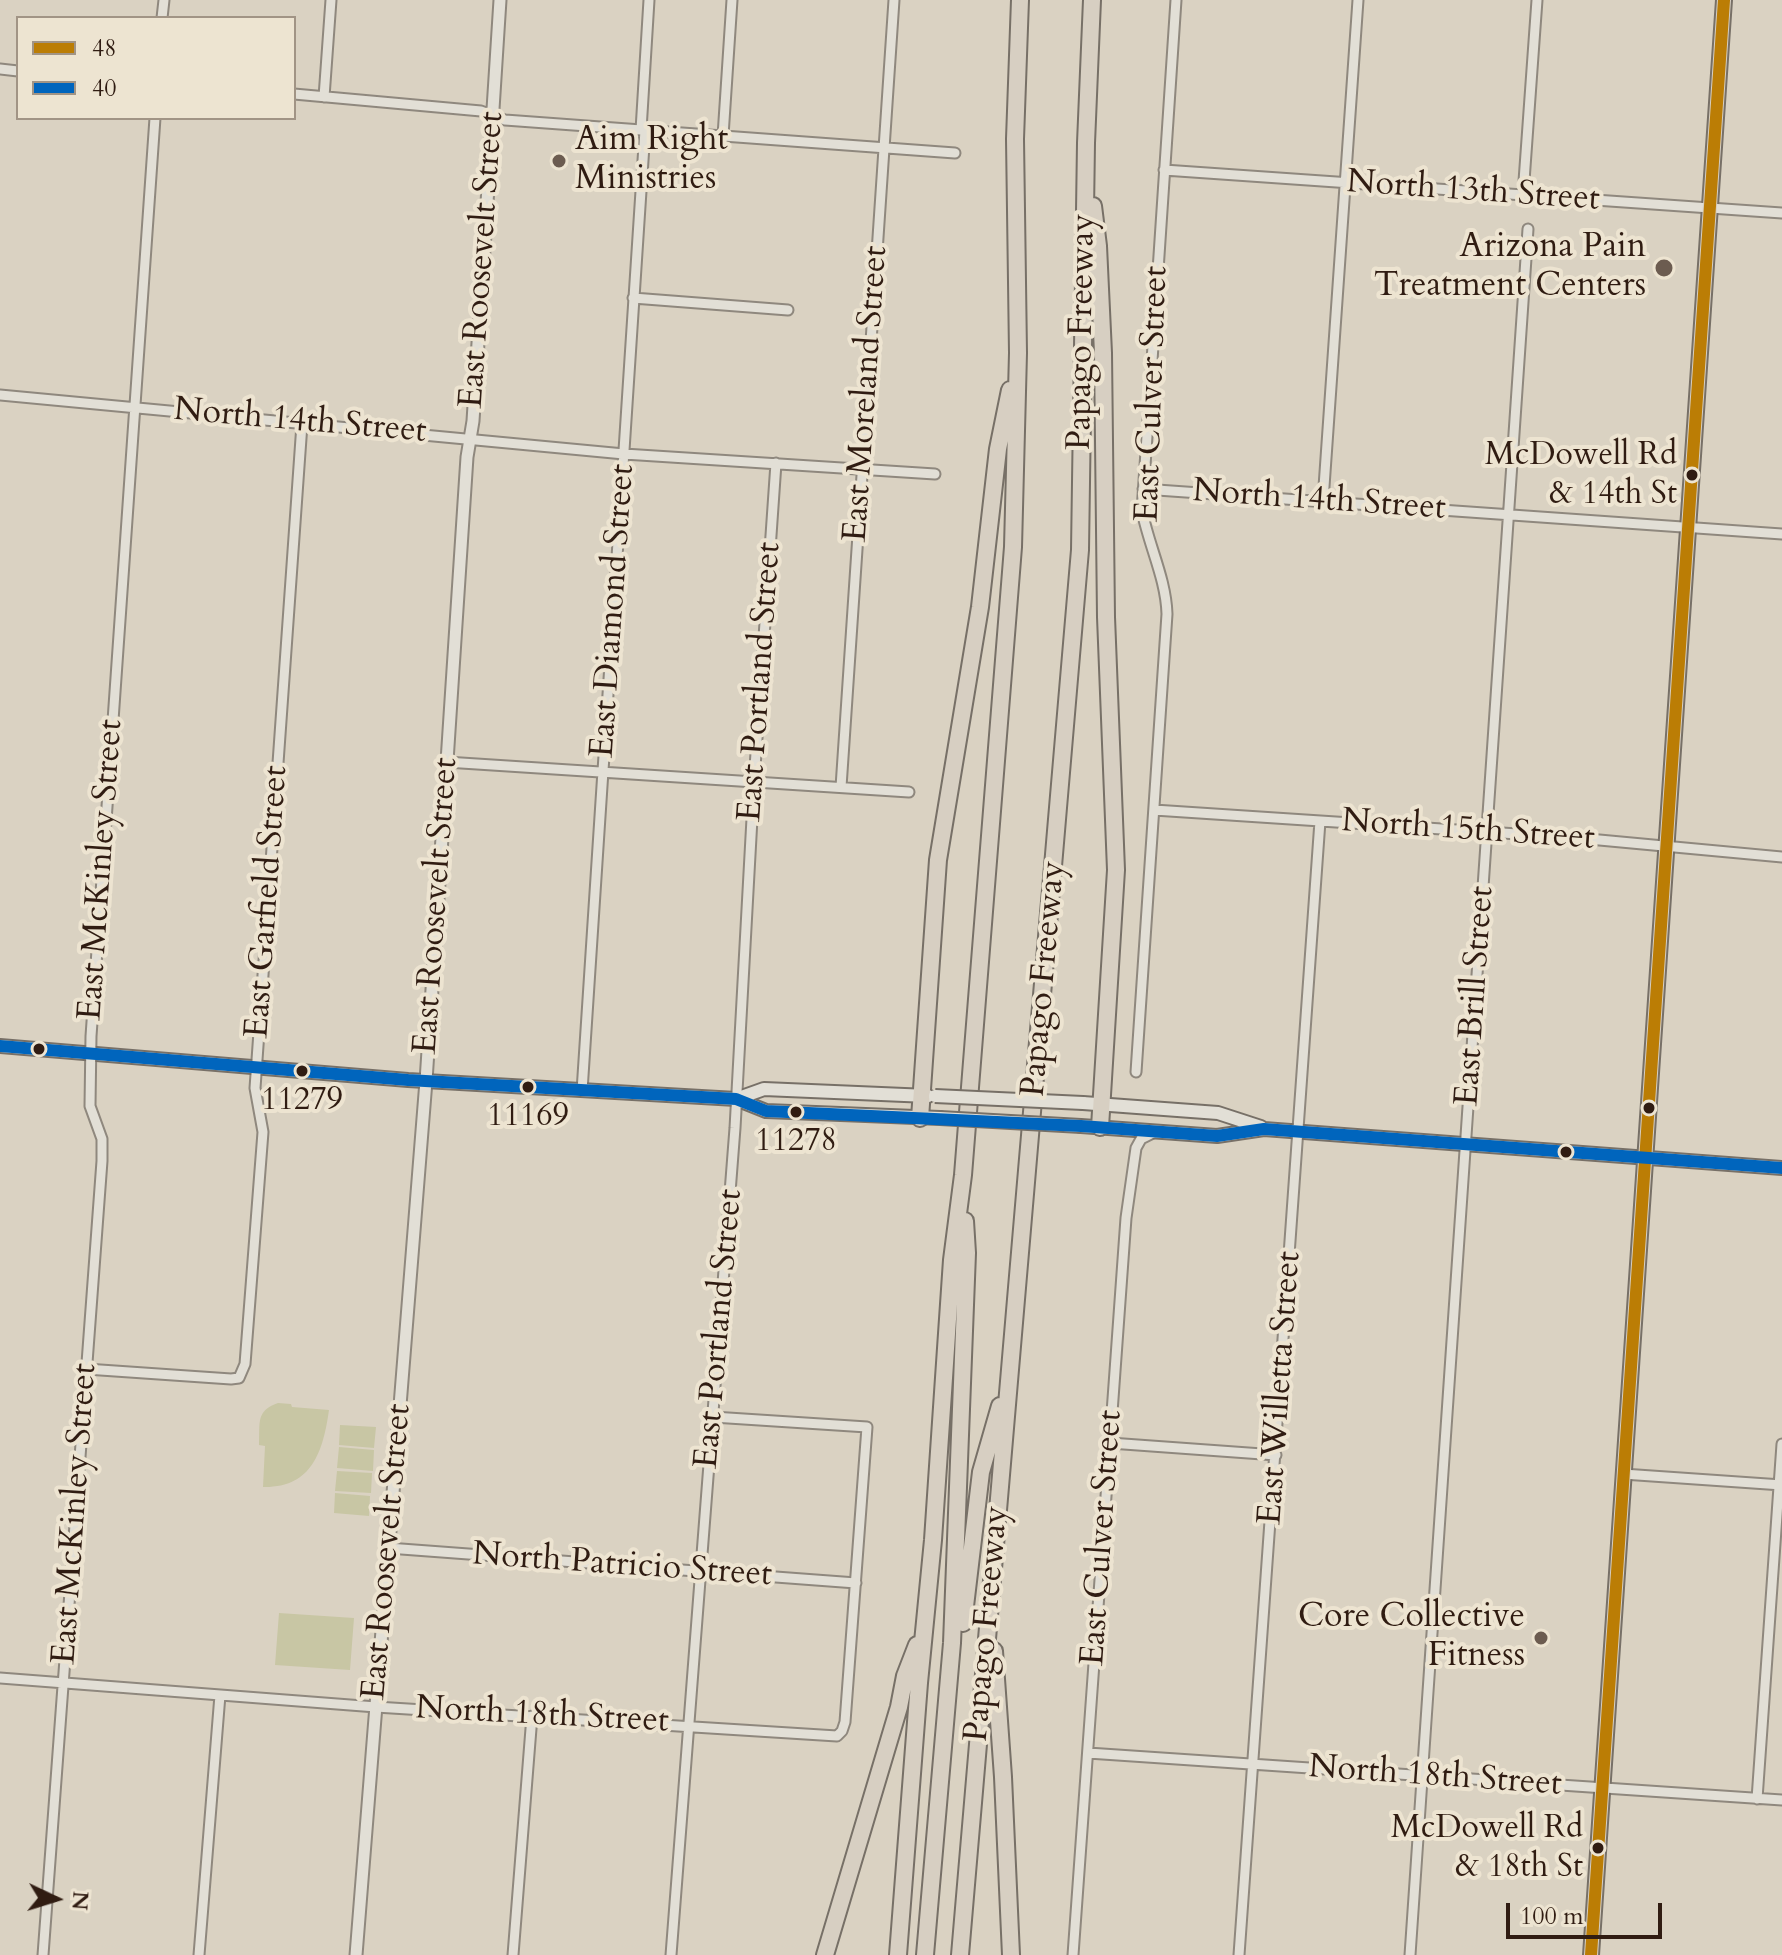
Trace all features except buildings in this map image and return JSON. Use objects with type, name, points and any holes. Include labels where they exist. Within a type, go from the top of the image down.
[{"type":"highway","name":"Papago Freeway","points":[[898,1955],[952,1260],[963,1175],[1013,547],[1018,353],[1015,139],[1020,0]]},
{"type":"highway","name":"Papago Freeway","points":[[960,1955],[1080,550],[1086,143],[1092,0]]},
{"type":"highway","points":[[1086,143],[1098,246],[1103,353],[1106,617],[1115,842],[1115,914],[1100,1127]]},
{"type":"highway","points":[[920,1118],[928,1096],[942,831],[980,607],[998,449],[1018,353]]},
{"type":"highway","points":[[934,1955],[957,1533],[967,1253],[963,1175]]},
{"type":"highway","points":[[925,1955],[981,1472],[1011,1369]]},
{"type":"highway","points":[[990,1605],[1003,1777],[1011,1955]]},
{"type":"highway","points":[[825,1955],[899,1707],[905,1676],[925,1625]]},
{"type":"highway","points":[[834,1955],[848,1881]]},
{"type":"main road","points":[[1591,1955],[1724,0]]},
{"type":"main road","points":[[0,1046],[426,1081],[736,1099],[766,1111],[940,1118],[1217,1136],[1264,1129],[1782,1168]]},
{"type":"main road","points":[[736,1099],[764,1089],[1083,1103],[1218,1113],[1264,1129]]},
{"type":"street","points":[[324,97],[331,0]]},
{"type":"street","name":"East Roosevelt Street","points":[[356,1955],[426,1081],[500,0]]},
{"type":"street","name":"East Diamond Street","points":[[582,1091],[624,454],[649,0]]},
{"type":"street","points":[[723,136],[732,0]]},
{"type":"street","name":"East Moreland Street","points":[[841,787],[894,0]]},
{"type":"street","name":"East Culver Street","points":[[1136,1072],[1166,600],[1142,511],[1176,0]]},
{"type":"street","points":[[1323,501],[1358,0]]},
{"type":"street","points":[[1523,195],[1537,0]]},
{"type":"street","points":[[296,94],[481,111],[505,120],[955,153]]},
{"type":"street","name":"East McKinley Street","points":[[43,1955],[102,1161],[102,1139],[90,1106],[90,1054],[155,120]]},
{"type":"street","name":"North 13th Street","points":[[1164,170],[1782,213]]},
{"type":"street","name":"East Brill Street","points":[[1410,1955],[1528,229]]},
{"type":"street","points":[[633,298],[788,310]]},
{"type":"street","name":"North 14th Street","points":[[0,395],[624,454],[935,474]]},
{"type":"street","name":"East Garfield Street","points":[[86,1369],[239,1378],[245,1364],[263,1132],[255,1088],[302,424]]},
{"type":"street","name":"East Portland Street","points":[[671,1955],[736,1099],[776,463]]},
{"type":"street","name":"North 14th Street","points":[[1143,489],[1782,534]]},
{"type":"street","points":[[446,762],[909,792]]},
{"type":"street","name":"North 15th Street","points":[[1154,810],[1487,831],[1782,857]]},
{"type":"street","name":"East Willetta Street","points":[[1239,1955],[1320,821]]},
{"type":"street","name":"East Culver Street","points":[[1073,1955],[1126,1218],[1135,1156],[1141,1139],[1156,1131]]},
{"type":"street","points":[[713,1417],[867,1427],[856,1583]]},
{"type":"street","points":[[1110,1443],[1276,1455]]},
{"type":"street","points":[[1757,1799],[1782,1444]]},
{"type":"street","points":[[1623,1474],[1781,1485]]},
{"type":"street","name":"North Patricio Street","points":[[388,1548],[856,1583]]},
{"type":"street","name":"North 18th Street","points":[[0,1678],[376,1707],[831,1736],[842,1731],[856,1583]]},
{"type":"street","points":[[199,1955],[220,1695]]},
{"type":"street","points":[[513,1955],[532,1716]]},
{"type":"street","name":"North 18th Street","points":[[1088,1753],[1782,1800]]},
{"type":"shaded area","points":[[278,1403],[329,1410],[323,1440],[312,1465],[293,1481],[263,1487],[265,1446],[259,1445],[260,1423],[263,1413]]},
{"type":"shaded area","points":[[340,1425],[376,1427],[374,1448],[339,1445]]},
{"type":"shaded area","points":[[339,1447],[374,1450],[373,1471],[337,1468]]},
{"type":"shaded area","points":[[337,1471],[372,1473],[371,1493],[335,1491]]},
{"type":"shaded area","points":[[335,1493],[370,1496],[369,1516],[334,1513]]},
{"type":"shaded area","points":[[279,1613],[354,1618],[350,1670],[275,1665]]},
{"type":"transit line","name":"48","points":[[1591,1955],[1724,0]]},
{"type":"transit line","name":"40","points":[[0,1046],[408,1080],[736,1099],[766,1111],[1081,1126],[1217,1136],[1264,1129],[1782,1168]]},
{"type":"place","name":"Aim Right Ministries","points":[[559,161]]},
{"type":"place","name":"Arizona Pain Treatment Centers","points":[[1664,268]]},
{"type":"place","name":"McDowell Rd & 14th St","points":[[1692,475]]},
{"type":"place","name":"11279","points":[[302,1071]]},
{"type":"place","name":"11169","points":[[528,1087]]},
{"type":"place","name":"11278","points":[[796,1112]]},
{"type":"place","name":"Core Collective Fitness","points":[[1541,1638]]},
{"type":"place","name":"McDowell Rd & 18th St","points":[[1598,1848]]}]
